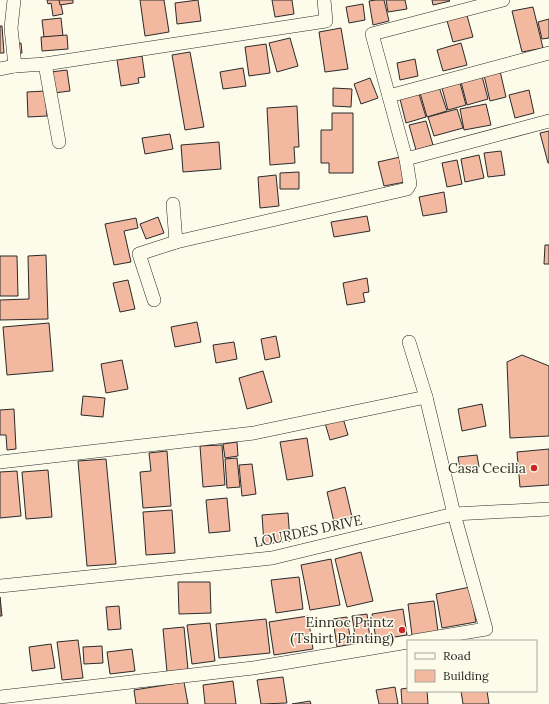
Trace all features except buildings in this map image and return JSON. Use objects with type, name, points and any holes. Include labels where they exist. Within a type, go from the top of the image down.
[{"type":"street","points":[[14,0],[11,28],[15,66]]},
{"type":"street","points":[[0,69],[15,66],[45,64],[326,21],[324,0]]},
{"type":"street","points":[[154,300],[139,254],[176,242],[407,189],[410,184],[406,159],[372,34],[503,0]]},
{"type":"street","points":[[389,96],[549,53]]},
{"type":"street","points":[[45,64],[59,142]]},
{"type":"street","points":[[406,159],[549,121]]},
{"type":"street","points":[[172,204],[176,242]]},
{"type":"street","points":[[409,342],[426,397],[454,514],[486,629],[420,640]]},
{"type":"street","points":[[0,462],[254,433],[426,397]]},
{"type":"street","name":"LOURDES DRIVE","points":[[0,586],[272,558],[454,514],[549,509]]},
{"type":"street","points":[[0,697],[253,668],[407,642]]},
{"type":"place","name":"Casa Cecilia","points":[[534,468]]},
{"type":"place","name":"Einnoc Printz (Tshirt Printing)","points":[[402,630]]}]
